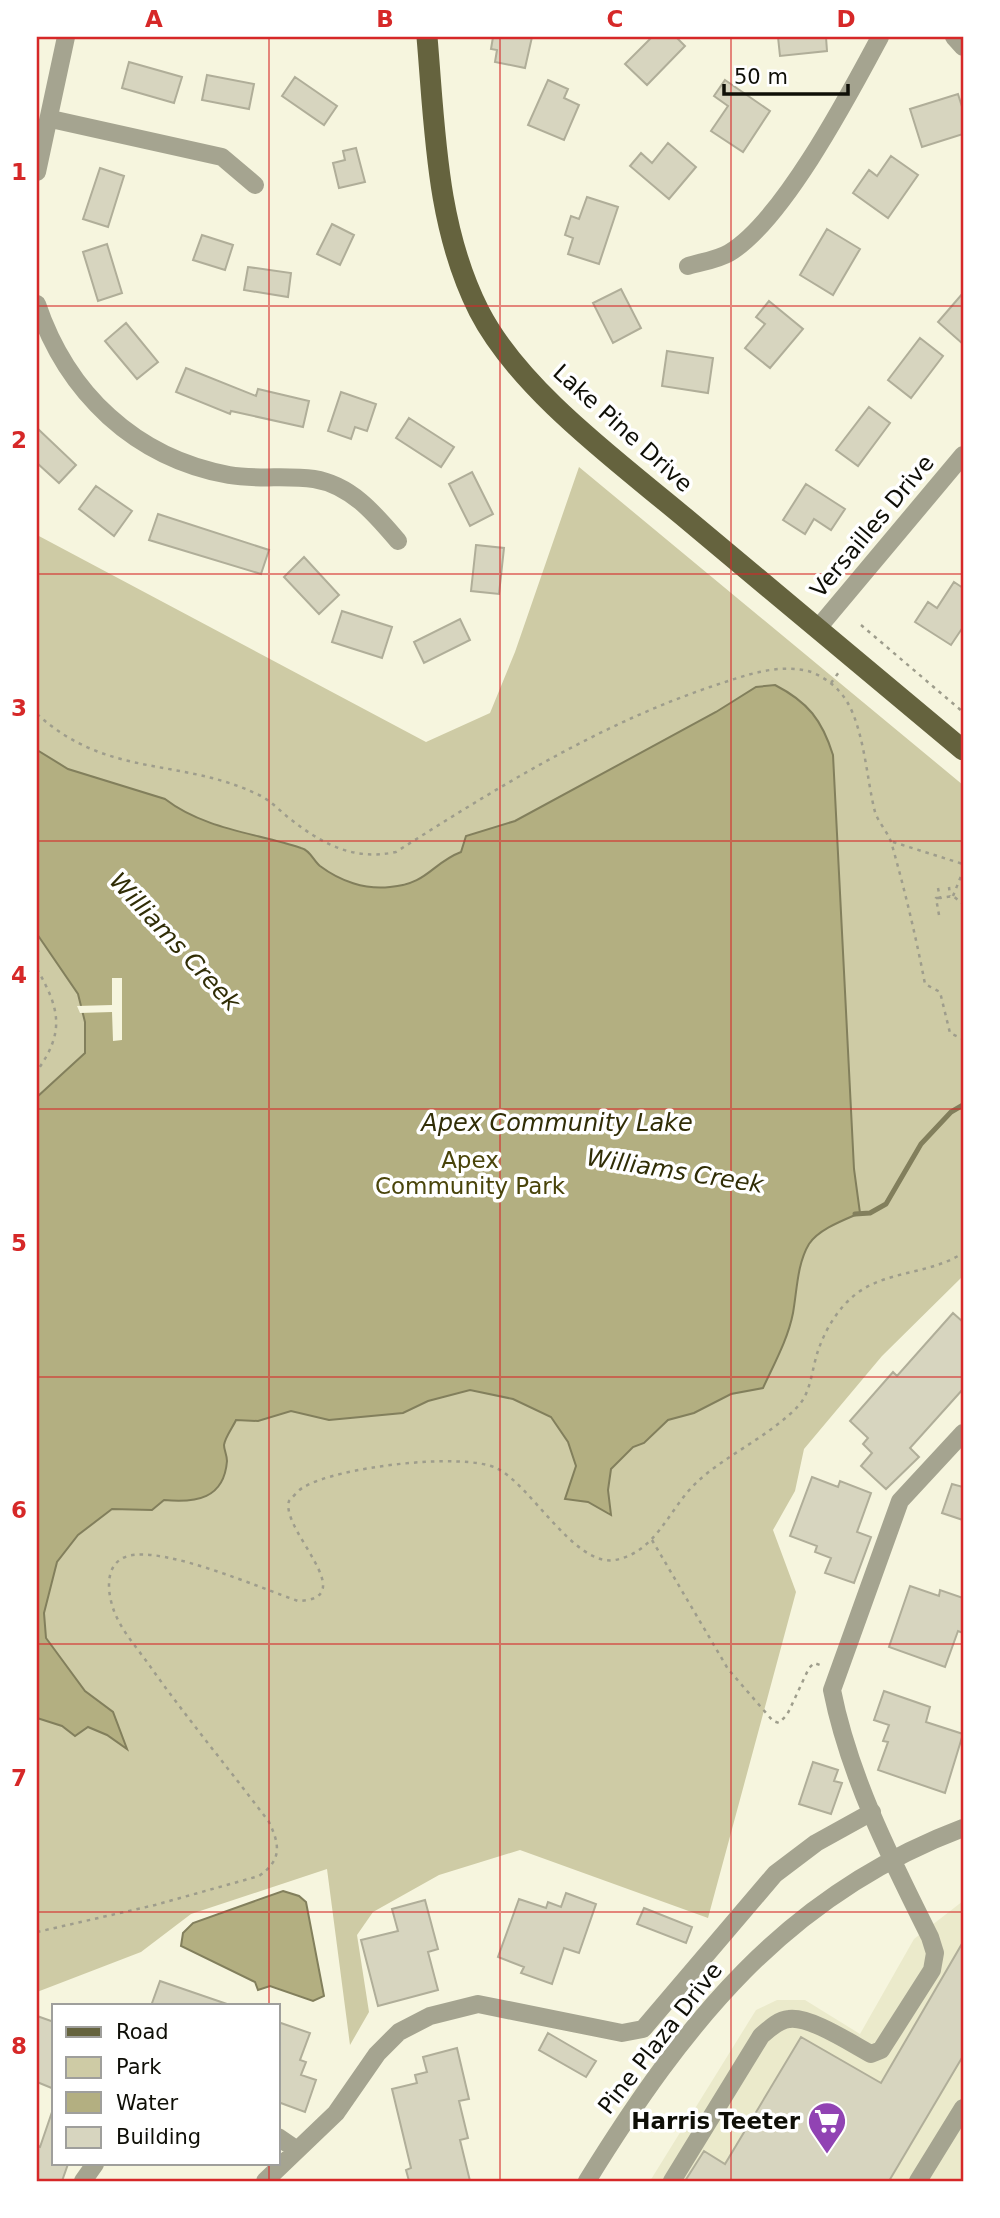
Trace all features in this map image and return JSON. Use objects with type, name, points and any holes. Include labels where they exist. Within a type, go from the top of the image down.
[{"type":"main road","name":"Lake Pine Drive","points":[[427,37],[439,177],[449,227],[479,312],[527,377],[603,450],[963,750]]},
{"type":"street","points":[[37,172],[51,119],[66,37]]},
{"type":"street","points":[[688,266],[726,254],[751,235],[816,149],[880,37]]},
{"type":"street","points":[[954,37],[963,47]]},
{"type":"street","points":[[51,119],[222,157],[255,185]]},
{"type":"street","points":[[37,304],[52,343],[73,379],[98,408],[129,434],[163,454],[205,469],[249,478],[316,480],[334,485],[365,505],[398,541]]},
{"type":"street","name":"Versailles Drive","points":[[818,628],[963,456]]},
{"type":"street","points":[[672,2181],[761,2036],[778,2022],[790,2018],[804,2020],[871,2054],[881,2050],[932,1970],[935,1953],[872,1812],[837,1714],[832,1690],[900,1500],[963,1433]]},
{"type":"street","points":[[265,2181],[336,2113],[377,2054],[399,2032],[430,2017],[478,2004],[622,2033],[643,2029],[775,1874],[816,1843],[872,1812]]},
{"type":"street","name":"Pine Plaza Drive","points":[[587,2181],[657,2075],[719,1995],[770,1944],[849,1884],[892,1860],[963,1828]]},
{"type":"street","points":[[918,2181],[963,2108]]},
{"type":"street","points":[[280,2138],[297,2150]]},
{"type":"street","points":[[83,2181],[93,2166]]},
{"type":"path","points":[[861,625],[963,712]]},
{"type":"path","points":[[865,641],[870,635]]},
{"type":"path","points":[[37,714],[51,727],[91,752],[139,765],[184,771],[261,795],[324,843],[344,852],[379,856],[396,852],[615,724],[662,704],[757,671],[810,672],[831,683],[846,699],[853,713],[876,816],[892,842],[911,912],[925,984],[940,992],[950,1033],[963,1039]]},
{"type":"path","points":[[831,683],[837,674]]},
{"type":"path","points":[[892,842],[963,864]]},
{"type":"path","points":[[951,896],[963,871]]},
{"type":"path","points":[[949,887],[951,896],[963,904]]},
{"type":"path","points":[[938,888],[940,898]]},
{"type":"path","points":[[939,915],[936,898],[951,896]]},
{"type":"path","points":[[37,969],[57,1010],[57,1034],[49,1055],[37,1072]]},
{"type":"path","points":[[37,1932],[155,1905],[259,1876],[270,1868],[279,1853],[277,1838],[269,1822],[183,1713],[120,1623],[109,1591],[112,1568],[119,1560],[142,1555],[175,1560],[298,1601],[311,1601],[320,1597],[323,1577],[288,1516],[289,1502],[304,1487],[337,1475],[427,1461],[479,1464],[496,1468],[512,1477],[566,1535],[598,1557],[617,1559],[637,1552],[652,1540],[695,1484],[800,1405],[828,1327],[840,1309],[856,1294],[898,1275],[935,1268],[963,1253]]},
{"type":"path","points":[[652,1540],[728,1669],[773,1721],[779,1723],[787,1715],[814,1663],[838,1669]]},
{"type":"shaded area","points":[[963,1901],[963,2181],[650,2181],[756,2010],[777,2000],[805,2000],[860,2034],[914,1939]]},
{"type":"green space","name":"Apex Community Park","points":[[579,467],[963,785],[963,1276],[882,1356],[804,1449],[795,1491],[773,1530],[796,1592],[708,1918],[520,1850],[439,1875],[373,1912],[357,1935],[369,2012],[350,2045],[327,1869],[191,1914],[141,1952],[37,1992],[37,535],[426,742],[490,713],[515,652]]},
{"type":"water","name":"Apex Community Lake","points":[[775,685],[787,691],[812,713],[824,732],[833,755],[854,1169],[860,1213],[825,1229],[809,1244],[800,1269],[788,1332],[763,1388],[731,1394],[694,1413],[668,1420],[644,1443],[633,1447],[611,1469],[608,1490],[611,1515],[588,1502],[565,1499],[576,1466],[568,1442],[551,1417],[513,1399],[470,1390],[428,1401],[403,1413],[329,1420],[291,1411],[258,1421],[236,1420],[224,1445],[227,1461],[225,1474],[214,1491],[187,1501],[164,1500],[152,1510],[112,1509],[78,1535],[57,1562],[44,1613],[46,1638],[85,1691],[113,1712],[127,1749],[107,1735],[88,1727],[75,1736],[62,1726],[37,1718],[37,1097],[85,1053],[85,1022],[78,994],[37,934],[37,750],[68,769],[165,799],[213,824],[304,849],[320,866],[336,876],[362,886],[381,888],[403,885],[422,878],[461,852],[466,836],[515,821],[716,712],[756,687]]},
{"type":"water","points":[[283,1891],[299,1896],[306,1902],[324,1996],[313,2001],[270,1986],[258,1990],[255,1982],[181,1946],[183,1933],[193,1923]]},
{"type":"pier","points":[[112,978],[122,978],[122,1040],[113,1041],[112,1012],[80,1013],[77,1006],[112,1005]]},
{"type":"building","points":[[493,37],[532,37],[525,68],[495,62],[497,50],[491,49]]},
{"type":"building","points":[[652,37],[676,37],[685,46],[647,85],[625,64]]},
{"type":"building","points":[[778,37],[826,37],[827,51],[780,56]]},
{"type":"building","points":[[129,62],[182,77],[174,103],[122,88]]},
{"type":"building","points":[[207,75],[254,84],[249,109],[202,100]]},
{"type":"building","points":[[295,77],[337,106],[324,125],[282,96]]},
{"type":"building","points":[[548,80],[568,89],[564,98],[579,105],[564,140],[528,125]]},
{"type":"building","points":[[725,80],[770,111],[743,152],[711,131],[728,106],[714,96]]},
{"type":"building","points":[[958,94],[963,110],[963,134],[922,147],[910,109]]},
{"type":"building","points":[[668,143],[696,167],[669,199],[630,166],[641,153],[652,163]]},
{"type":"building","points":[[356,148],[365,182],[339,188],[333,163],[345,160],[343,151]]},
{"type":"building","points":[[891,156],[918,175],[888,218],[853,193],[869,170],[877,176]]},
{"type":"building","points":[[100,168],[124,176],[108,227],[83,219]]},
{"type":"building","points":[[587,197],[618,207],[599,264],[568,254],[573,238],[565,235],[571,216],[579,219]]},
{"type":"building","points":[[332,224],[354,235],[340,265],[317,254]]},
{"type":"building","points":[[827,229],[860,249],[833,295],[800,275]]},
{"type":"building","points":[[202,235],[233,245],[225,270],[193,260]]},
{"type":"building","points":[[107,244],[122,293],[98,301],[83,252]]},
{"type":"building","points":[[248,267],[291,273],[288,297],[244,290]]},
{"type":"building","points":[[621,289],[641,328],[613,343],[593,303]]},
{"type":"building","points":[[963,293],[963,344],[938,322]]},
{"type":"building","points":[[769,301],[803,329],[770,368],[745,348],[765,324],[756,317]]},
{"type":"building","points":[[126,323],[158,362],[137,379],[105,341]]},
{"type":"building","points":[[920,338],[943,356],[911,398],[888,380]]},
{"type":"building","points":[[667,351],[713,358],[708,393],[662,386]]},
{"type":"building","points":[[186,368],[256,396],[258,389],[309,401],[303,427],[231,411],[230,414],[176,392]]},
{"type":"building","points":[[341,392],[376,404],[367,431],[355,427],[351,439],[328,431]]},
{"type":"building","points":[[869,407],[890,423],[858,466],[836,450]]},
{"type":"building","points":[[409,418],[454,447],[441,467],[396,438]]},
{"type":"building","points":[[37,428],[76,465],[59,483],[37,463]]},
{"type":"building","points":[[472,472],[493,514],[470,526],[449,484]]},
{"type":"building","points":[[806,484],[845,509],[831,530],[814,519],[805,534],[783,520]]},
{"type":"building","points":[[96,486],[132,511],[114,536],[79,509]]},
{"type":"building","points":[[158,514],[269,550],[261,574],[149,540]]},
{"type":"building","points":[[476,545],[504,548],[499,594],[471,591]]},
{"type":"building","points":[[304,557],[339,595],[319,614],[284,577]]},
{"type":"building","points":[[954,582],[963,588],[963,627],[951,645],[915,622],[928,602],[937,608]]},
{"type":"building","points":[[342,611],[392,627],[382,658],[332,642]]},
{"type":"building","points":[[460,619],[470,640],[424,663],[414,642]]},
{"type":"building","points":[[953,1313],[963,1322],[963,1389],[910,1448],[919,1457],[886,1489],[861,1466],[872,1453],[863,1444],[868,1438],[850,1421],[893,1372],[897,1376]]},
{"type":"building","points":[[812,1477],[838,1487],[840,1481],[871,1493],[857,1532],[871,1537],[854,1583],[825,1573],[831,1558],[815,1552],[817,1546],[790,1536]]},
{"type":"building","points":[[952,1484],[963,1487],[963,1520],[942,1513]]},
{"type":"building","points":[[910,1586],[939,1596],[940,1590],[963,1598],[963,1633],[958,1631],[945,1667],[889,1647]]},
{"type":"building","points":[[884,1691],[930,1707],[926,1722],[963,1734],[945,1793],[878,1770],[888,1742],[883,1741],[889,1725],[874,1720]]},
{"type":"building","points":[[813,1762],[838,1770],[834,1781],[842,1783],[831,1814],[799,1804]]},
{"type":"building","points":[[566,1893],[596,1904],[579,1953],[564,1948],[552,1984],[521,1973],[524,1967],[498,1957],[519,1899],[546,1908],[548,1902],[561,1907]]},
{"type":"building","points":[[425,1900],[438,1949],[428,1952],[438,1990],[378,2006],[361,1940],[398,1931],[392,1909]]},
{"type":"building","points":[[644,1908],[692,1927],[686,1943],[637,1924]]},
{"type":"building","points":[[963,1942],[963,2056],[889,2181],[685,2181],[704,2151],[725,2164],[801,2037],[881,2083]]},
{"type":"building","points":[[160,1981],[227,2004],[152,2004]]},
{"type":"building","points":[[37,2016],[52,2021],[52,2088],[37,2082]]},
{"type":"building","points":[[280,2023],[310,2033],[300,2060],[306,2062],[301,2075],[316,2080],[305,2112],[280,2103]]},
{"type":"building","points":[[548,2033],[596,2061],[586,2077],[539,2050]]},
{"type":"building","points":[[457,2048],[469,2099],[459,2101],[468,2138],[460,2140],[470,2181],[409,2181],[406,2170],[411,2168],[392,2089],[417,2083],[415,2075],[427,2072],[423,2057]]},
{"type":"building","points":[[52,2112],[52,2166],[67,2166],[62,2181],[37,2181],[37,2146],[40,2147]]},
{"type":"waterway","name":"Williams Creek","points":[[855,1214],[870,1213],[886,1204],[921,1144],[951,1112],[963,1105]]},
{"type":"place","name":"Harris Teeter","points":[[827,2155]]}]
